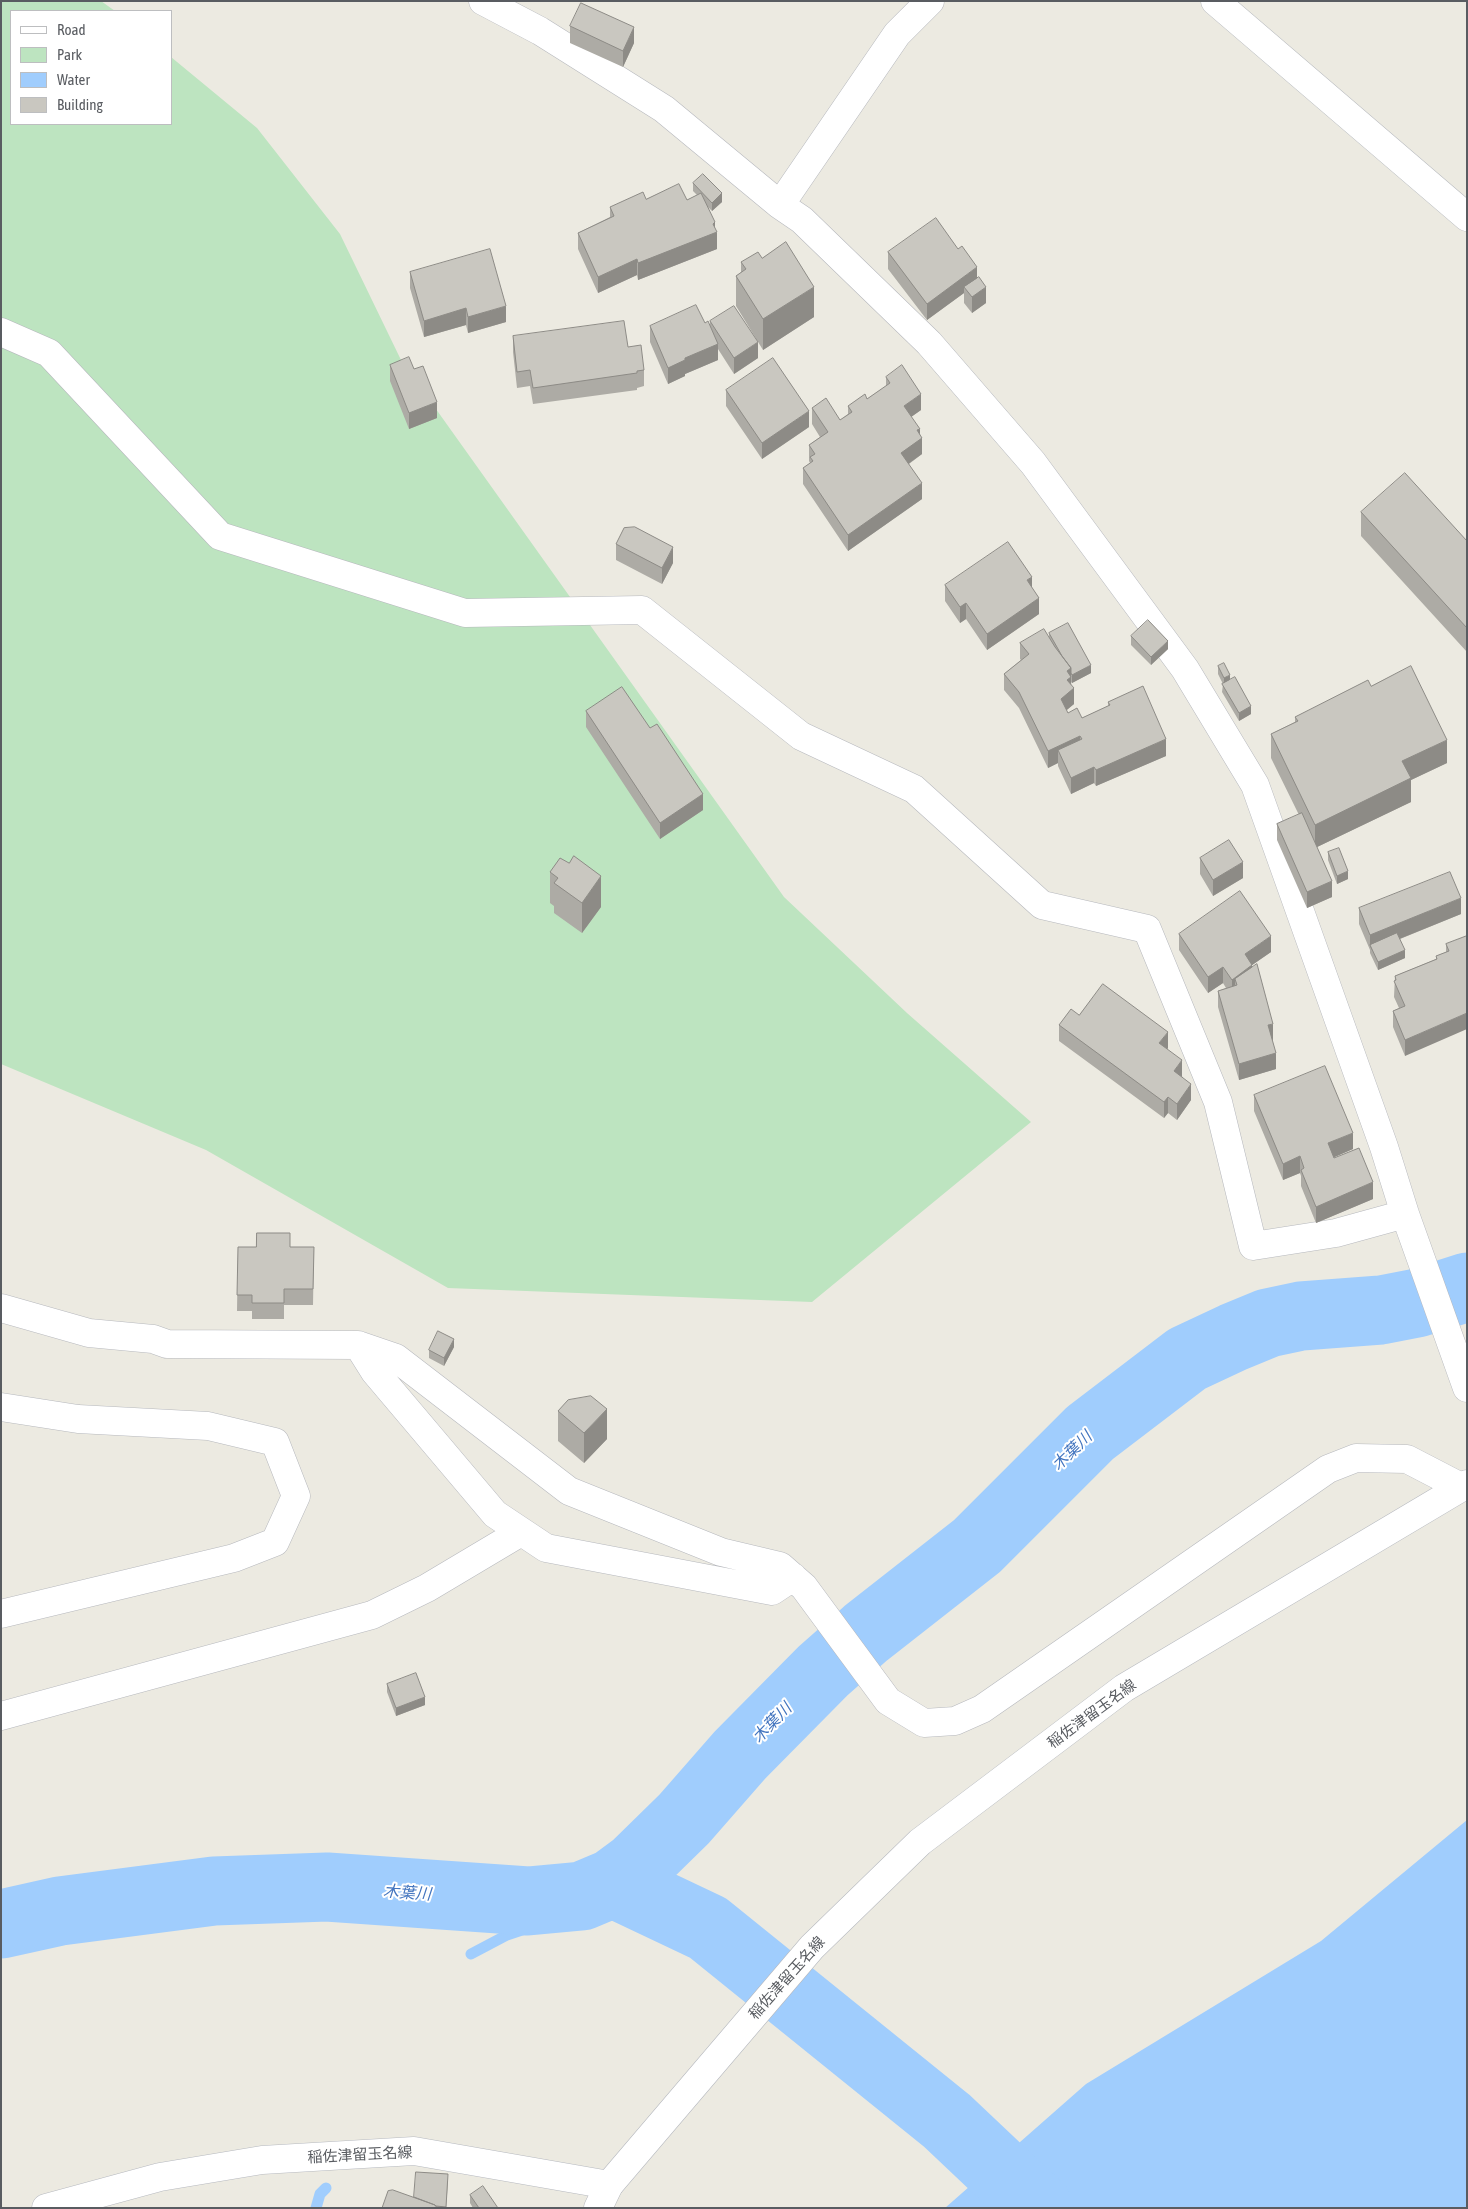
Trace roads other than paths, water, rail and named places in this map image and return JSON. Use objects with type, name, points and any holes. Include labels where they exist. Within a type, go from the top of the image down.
[{"type":"street","points":[[483,1],[540,31],[664,109],[780,205],[802,220],[929,343],[1033,463],[1186,669],[1255,785],[1384,1147],[1405,1214],[1465,1384]]},
{"type":"street","points":[[780,205],[897,34],[930,1]]},
{"type":"street","points":[[1215,1],[1467,217]]},
{"type":"street","points":[[1,332],[49,353],[220,536],[464,613],[642,610],[801,736],[914,789],[1042,904],[1147,929],[1218,1102],[1253,1246],[1336,1233],[1405,1214]]},
{"type":"street","points":[[1,1308],[89,1333],[153,1339],[167,1344],[358,1345],[396,1358],[568,1491],[721,1552],[780,1566],[799,1582],[888,1701],[924,1723],[955,1721],[982,1709],[1328,1469],[1356,1458],[1407,1459],[1464,1485]]},
{"type":"street","points":[[358,1345],[375,1372],[495,1514],[546,1548],[772,1592],[799,1582]]},
{"type":"street","points":[[1,1408],[78,1419],[208,1426],[275,1442],[296,1496],[275,1542],[234,1558],[1,1614]]},
{"type":"street","name":"稲佐津留玉名線","points":[[46,2208],[160,2177],[262,2160],[414,2151],[604,2196],[686,2094],[812,1947],[920,1842],[1124,1688],[1464,1485]]},
{"type":"street","points":[[1,1716],[372,1616],[427,1588],[521,1532]]},
{"type":"water","points":[[1467,1820],[1467,2208],[945,2208],[1086,2084],[1321,1941]]},
{"type":"waterway","name":"木葉川","points":[[1,1924],[60,1911],[214,1891],[327,1887],[528,1901],[582,1896],[613,1883],[636,1866],[684,1819],[740,1755],[823,1671],[866,1633],[977,1546],[1090,1433],[1187,1359],[1268,1323],[1301,1316],[1381,1310],[1417,1303],[1467,1287]]},
{"type":"waterway","points":[[471,1954],[507,1935],[555,1919],[613,1883]]},
{"type":"waterway","points":[[613,1883],[708,1928],[947,2121],[1039,2208]]},
{"type":"waterway","points":[[316,2208],[320,2194],[326,2188]]}]
